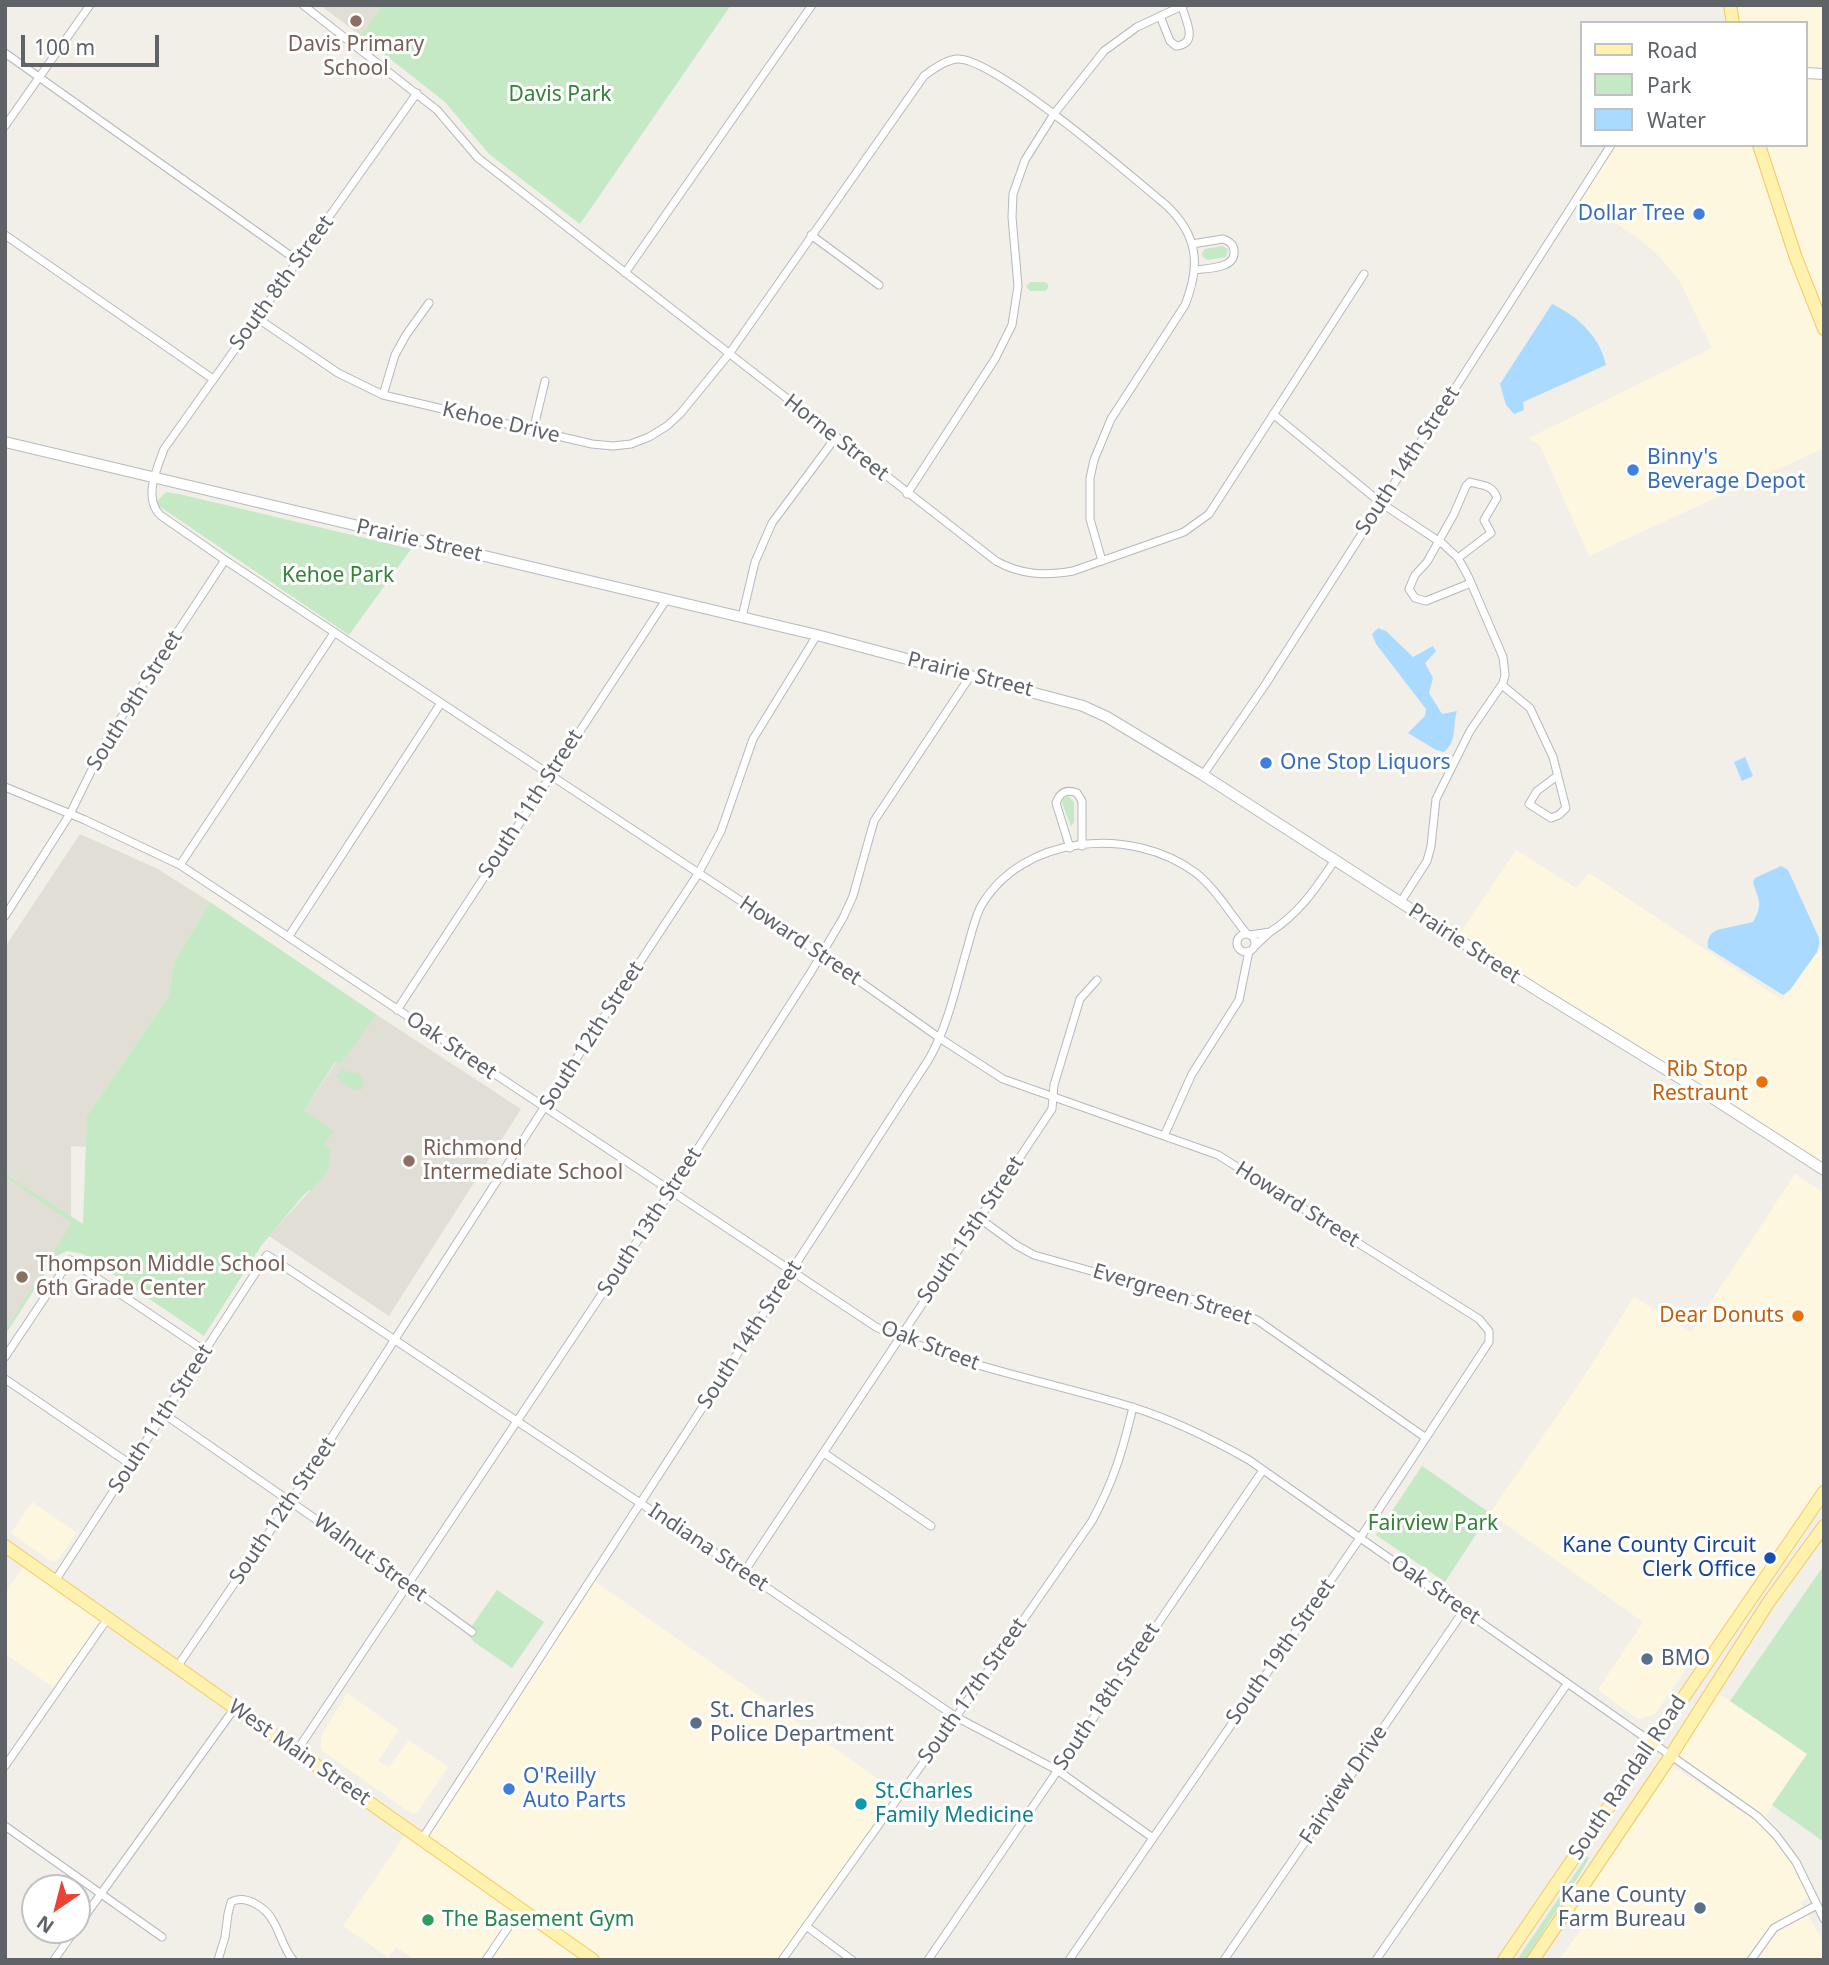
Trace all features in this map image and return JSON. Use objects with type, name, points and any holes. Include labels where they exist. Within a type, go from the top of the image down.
[{"type":"main road","points":[[1760,147],[1796,258],[1824,328]]},
{"type":"main road","name":"South Randall Road","points":[[1504,1960],[1824,1492]]},
{"type":"main road","name":"South Randall Road","points":[[1533,1960],[1670,1757],[1768,1604],[1824,1526]]},
{"type":"main road","name":"West Main Street","points":[[5,1546],[593,1960]]},
{"type":"street","points":[[5,126],[89,5]]},
{"type":"street","name":"Horne Street","points":[[303,5],[437,110],[478,158],[907,494],[1009,568],[1039,575],[1073,571],[1184,532],[1200,522],[1209,514],[1364,274]]},
{"type":"street","points":[[625,273],[811,5]]},
{"type":"street","points":[[907,494],[995,359],[1012,325],[1018,286],[1012,217],[1013,194],[1025,160],[1054,114],[1104,51],[1137,27],[1160,16],[1183,6],[1191,34],[1188,41],[1176,46],[1160,16]]},
{"type":"street","points":[[5,53],[298,261]]},
{"type":"street","points":[[729,354],[924,76],[956,59],[978,64],[1054,114],[1166,205],[1178,216],[1192,244],[1195,270],[1185,305],[1111,419],[1094,460],[1089,489],[1090,519],[1102,561]]},
{"type":"street","name":"South 8th Street","points":[[154,478],[164,449],[417,93]]},
{"type":"street","name":"South 14th Street","points":[[1203,775],[1265,685],[1610,147]]},
{"type":"street","points":[[5,235],[213,379]]},
{"type":"street","points":[[811,235],[879,285]]},
{"type":"street","points":[[1192,244],[1223,239],[1232,244],[1234,251],[1233,258],[1227,264],[1195,270]]},
{"type":"street","points":[[383,395],[395,355],[429,303]]},
{"type":"street","name":"Kehoe Drive","points":[[257,318],[338,373],[383,395],[533,431],[613,446],[649,437],[667,426],[729,354]]},
{"type":"street","points":[[533,431],[545,381]]},
{"type":"street","points":[[1273,414],[1381,503],[1439,541],[1458,558],[1503,657],[1505,676],[1502,685],[1469,731],[1436,799],[1427,861],[1400,903]]},
{"type":"street","points":[[742,617],[755,562],[772,523],[836,438]]},
{"type":"street","name":"Prairie Street","points":[[5,442],[817,635],[1083,706],[1107,717],[1203,775],[1400,903],[1824,1170]]},
{"type":"street","name":"Howard Street","points":[[154,478],[151,500],[153,508],[160,515],[549,776],[821,954],[941,1039],[1003,1079],[1219,1155],[1479,1319],[1489,1331],[1489,1342]]},
{"type":"street","points":[[1458,558],[1491,533],[1484,520],[1497,498],[1485,484],[1470,482],[1466,486],[1439,541],[1427,562],[1415,575],[1409,589],[1415,597],[1426,601],[1471,583]]},
{"type":"street","name":"South 9th Street","points":[[5,916],[71,814],[107,739],[225,560]]},
{"type":"street","name":"South 11th Street","points":[[397,1010],[666,600]]},
{"type":"street","points":[[180,865],[334,633]]},
{"type":"street","name":"South 12th Street","points":[[177,1668],[290,1502],[698,874],[722,831],[753,739],[817,635]]},
{"type":"street","name":"South 13th Street","points":[[296,1752],[670,1192],[821,954],[853,896],[874,821],[971,675]]},
{"type":"street","points":[[1502,685],[1530,708],[1553,757],[1566,808],[1551,818],[1529,804],[1537,791],[1557,776]]},
{"type":"street","points":[[289,936],[441,703]]},
{"type":"street","name":"Oak Street","points":[[5,787],[71,814],[180,865],[860,1317],[899,1338],[969,1362],[1133,1407],[1193,1430],[1262,1470],[1757,1816],[1776,1835],[1796,1862],[1824,1919]]},
{"type":"street","points":[[1070,848],[1056,803],[1063,792],[1069,790],[1077,793],[1082,801],[1082,846]]},
{"type":"street","name":"South 14th Street","points":[[422,1839],[941,1039],[973,927],[988,896],[1007,874],[1050,851],[1094,844],[1134,845],[1169,857],[1198,875],[1255,941],[1251,949]]},
{"type":"street","points":[[1164,1136],[1192,1074],[1234,1012],[1251,949],[1301,907],[1335,860]]},
{"type":"street","name":"South 14th Street","points":[[1232,916],[1244,976]]},
{"type":"street","points":[[1251,949],[1238,944],[1242,936],[1270,932]]},
{"type":"street","name":"South 15th Street","points":[[744,1572],[1052,1109],[1054,1085],[1080,999],[1097,980]]},
{"type":"street","name":"Evergreen Street","points":[[979,1218],[1034,1255],[1258,1320],[1426,1438]]},
{"type":"street","name":"South 11th Street","points":[[55,1581],[266,1257]]},
{"type":"street","name":"Indiana Street","points":[[266,1257],[744,1572],[956,1717],[1056,1770],[1153,1838]]},
{"type":"street","points":[[5,1357],[69,1260],[205,1351]]},
{"type":"street","name":"South 19th Street","points":[[1072,1959],[1360,1538],[1489,1342]]},
{"type":"street","points":[[5,1379],[130,1464]]},
{"type":"street","name":"South 17th Street","points":[[782,1960],[1092,1521],[1119,1465],[1133,1407]]},
{"type":"street","name":"Walnut Street","points":[[164,1414],[472,1632]]},
{"type":"street","points":[[824,1453],[931,1526]]},
{"type":"street","name":"South 18th Street","points":[[928,1960],[1262,1470]]},
{"type":"street","name":"Fairview Drive","points":[[1224,1960],[1464,1611]]},
{"type":"street","points":[[5,1766],[108,1618]]},
{"type":"street","points":[[1376,1960],[1567,1684]]},
{"type":"street","points":[[91,1907],[234,1709]]},
{"type":"street","points":[[5,1826],[162,1937]]},
{"type":"street","points":[[218,1960],[225,1937],[229,1907],[239,1899],[254,1903],[272,1918],[280,1940],[293,1960]]},
{"type":"street","points":[[1751,1960],[1774,1928],[1817,1905]]},
{"type":"street","points":[[486,1960],[521,1908]]},
{"type":"street","points":[[806,1926],[852,1960]]},
{"type":"street","points":[[54,1960],[65,1944]]},
{"type":"shaded area","name":"Davis Primary School","points":[[320,5],[382,5],[361,36]]},
{"type":"shaded area","points":[[1735,5],[1824,5],[1824,73],[1808,74],[1808,21],[1739,21]]},
{"type":"shaded area","points":[[1808,78],[1824,80],[1824,312],[1800,258],[1765,147],[1808,147]]},
{"type":"shaded area","points":[[1614,147],[1758,147],[1794,268],[1824,342],[1824,448],[1589,556],[1540,445],[1529,438],[1712,348],[1680,282],[1661,258],[1638,238],[1581,200]]},
{"type":"shaded area","points":[[80,834],[156,868],[210,902],[175,961],[168,997],[87,1116],[87,1147],[71,1146],[71,1217],[5,1174],[5,947]]},
{"type":"shaded area","points":[[1516,850],[1576,888],[1589,873],[1782,1000],[1824,943],[1824,1164],[1458,936]]},
{"type":"shaded area","name":"Richmond Intermediate School","points":[[377,1015],[521,1109],[389,1316],[269,1236],[328,1171],[324,1145],[304,1111],[336,1062],[341,1064]]},
{"type":"shaded area","points":[[1795,1174],[1824,1193],[1824,1483],[1701,1663],[1694,1657],[1655,1714],[1638,1719],[1598,1690],[1643,1622],[1490,1513],[1581,1381],[1634,1297],[1691,1332]]},
{"type":"shaded area","name":"Thompson Middle School 6th Grade Center","points":[[5,1177],[73,1223],[5,1331]]},
{"type":"shaded area","points":[[32,1502],[77,1533],[57,1561],[51,1561],[11,1533]]},
{"type":"shaded area","points":[[26,1563],[105,1619],[56,1689],[5,1654],[5,1593]]},
{"type":"shaded area","points":[[593,1580],[897,1792],[777,1960],[599,1960],[427,1838]]},
{"type":"shaded area","points":[[1717,1692],[1808,1754],[1765,1817],[1675,1757]]},
{"type":"shaded area","points":[[347,1693],[399,1730],[378,1761],[389,1767],[409,1740],[448,1767],[417,1813],[412,1814],[321,1750],[321,1736]]},
{"type":"shaded area","points":[[1671,1765],[1755,1820],[1775,1841],[1792,1864],[1809,1898],[1800,1902],[1824,1943],[1824,1960],[1559,1960],[1586,1922],[1572,1912]]},
{"type":"shaded area","points":[[407,1832],[518,1909],[483,1960],[415,1960],[396,1947],[388,1957],[343,1926]]},
{"type":"shaded area","points":[[521,1912],[589,1960],[489,1960]]},
{"type":"green space","name":"Davis Park","points":[[382,5],[731,5],[580,224],[489,154],[445,102],[361,36]]},
{"type":"green space","points":[[1222,246],[1228,249],[1226,257],[1207,260],[1203,257],[1205,249]]},
{"type":"green space","points":[[1030,282],[1045,282],[1048,288],[1045,291],[1030,291],[1026,286]]},
{"type":"green space","name":"Kehoe Park","points":[[166,492],[411,549],[349,635],[159,506],[157,501]]},
{"type":"green space","points":[[1068,796],[1074,802],[1074,822],[1071,826],[1062,803]]},
{"type":"green space","points":[[210,902],[377,1015],[341,1064],[335,1062],[304,1111],[333,1131],[324,1145],[331,1150],[328,1171],[261,1246],[204,1336],[83,1254],[67,1251],[56,1256],[5,1335],[72,1223],[5,1177],[5,1174],[83,1224],[87,1116],[168,997],[175,961]]},
{"type":"green space","points":[[341,1070],[360,1074],[364,1085],[361,1090],[354,1090],[336,1077]]},
{"type":"green space","name":"Fairview Park","points":[[1422,1466],[1490,1513],[1445,1582],[1376,1535]]},
{"type":"green space","points":[[1824,1565],[1824,1842],[1772,1805],[1807,1754],[1730,1701]]},
{"type":"green space","points":[[497,1590],[544,1622],[512,1668],[474,1642],[467,1633]]},
{"type":"green space","points":[[1587,1856],[1589,1858],[1581,1872],[1525,1960],[1517,1960]]},
{"type":"water","points":[[1552,304],[1579,321],[1599,345],[1606,365],[1523,402],[1524,410],[1514,414],[1506,405],[1500,384]]},
{"type":"water","points":[[1378,628],[1386,631],[1413,657],[1433,646],[1436,651],[1425,663],[1433,678],[1429,693],[1442,714],[1457,711],[1453,738],[1444,752],[1408,733],[1425,716],[1426,709],[1376,644],[1372,634]]},
{"type":"water","points":[[1745,757],[1753,776],[1742,781],[1734,762]]},
{"type":"water","points":[[1781,866],[1788,870],[1819,938],[1817,952],[1790,990],[1783,995],[1708,948],[1710,935],[1717,930],[1753,922],[1759,906],[1753,882],[1755,878]]},
{"type":"place","name":"Davis Primary School","points":[[356,21]]},
{"type":"place","name":"Dollar Tree","points":[[1699,214]]},
{"type":"place","name":"Binny's Beverage Depot","points":[[1633,470]]},
{"type":"place","name":"One Stop Liquors","points":[[1266,763]]},
{"type":"place","name":"Rib Stop Restraunt","points":[[1762,1082]]},
{"type":"place","name":"Richmond Intermediate School","points":[[409,1161]]},
{"type":"place","name":"Thompson Middle School 6th Grade Center","points":[[22,1277]]},
{"type":"place","name":"Dear Donuts","points":[[1798,1316]]},
{"type":"place","name":"Kane County Circuit Clerk Office","points":[[1770,1558]]},
{"type":"place","name":"BMO","points":[[1647,1659]]},
{"type":"place","name":"St. Charles Police Department","points":[[696,1723]]},
{"type":"place","name":"O'Reilly Auto Parts","points":[[509,1789]]},
{"type":"place","name":"St.Charles Family Medicine","points":[[861,1804]]},
{"type":"place","name":"Kane County Farm Bureau","points":[[1700,1908]]},
{"type":"place","name":"The Basement Gym","points":[[428,1920]]}]
